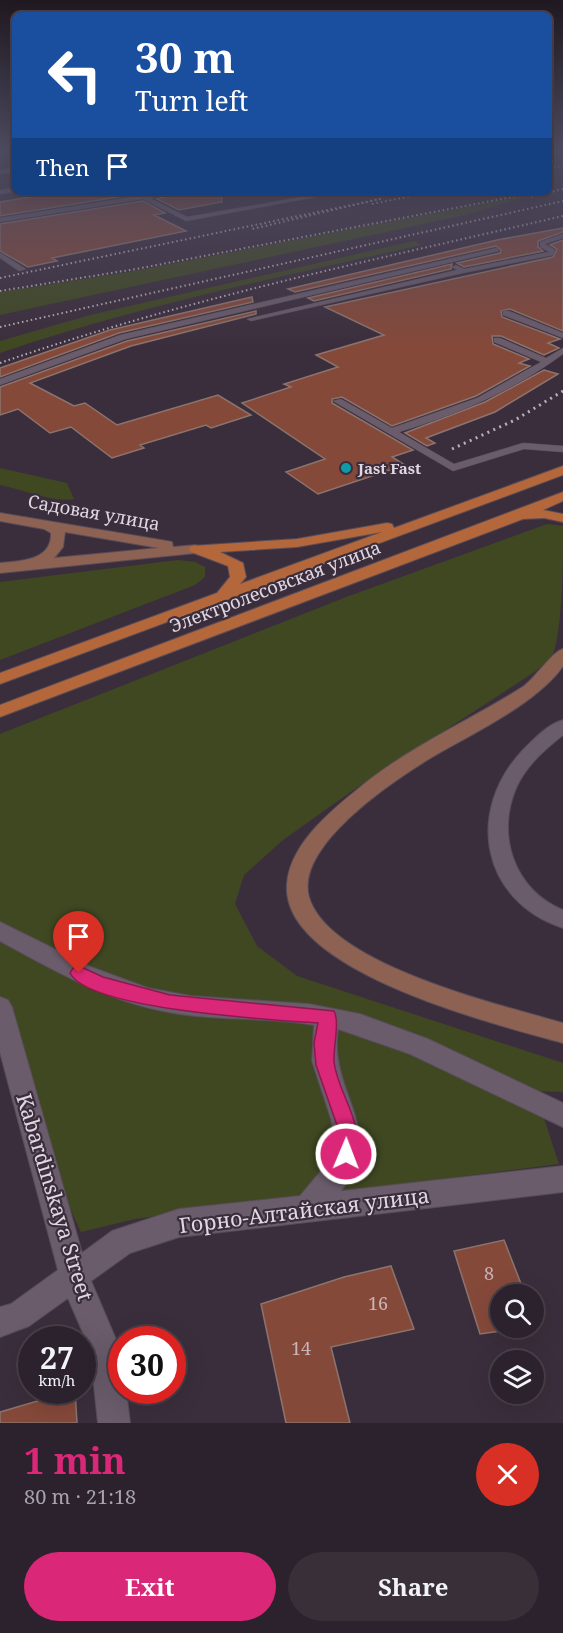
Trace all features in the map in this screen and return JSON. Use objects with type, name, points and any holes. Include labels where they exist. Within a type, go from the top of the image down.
[{"type":"main road","name":"Электролесовская улица","points":[[0,679],[388,536],[427,518],[560,474]]},
{"type":"main road","name":"Электролесовская улица","points":[[0,711],[518,516],[563,496]]},
{"type":"main road","points":[[518,516],[544,514],[563,518]]},
{"type":"main road","name":"Садовая улица","points":[[0,517],[188,548]]},
{"type":"main road","points":[[188,548],[297,543],[427,518]]},
{"type":"main road","points":[[33,565],[48,556],[56,548],[59,539],[58,531],[45,523]]},
{"type":"main road","points":[[188,548],[235,563],[238,577],[220,598]]},
{"type":"main road","name":"Садовая улица","points":[[0,568],[188,548]]},
{"type":"main road","points":[[563,654],[540,683],[395,772],[359,799],[326,829],[310,850],[300,872],[298,897],[311,922],[337,949],[384,975],[448,999],[563,1033]]},
{"type":"street","points":[[563,726],[540,741],[522,760],[506,789],[497,817],[495,840],[507,874],[536,906],[563,919]]},
{"type":"street","points":[[0,931],[99,983],[170,1003],[328,1017],[392,1034],[518,1096],[563,1115]]},
{"type":"street","name":"Kabardinskaya Street","points":[[0,1007],[74,1277],[105,1350],[114,1423]]},
{"type":"street","points":[[307,1208],[331,1182],[346,1154],[347,1128],[325,1065],[324,1043],[328,1017]]},
{"type":"street","name":"Горно-Алтайская улица","points":[[0,1322],[19,1316],[122,1241],[179,1223],[563,1179]]},
{"type":"lane","points":[[0,220],[37,214]]},
{"type":"lane","points":[[177,214],[186,219],[212,214]]},
{"type":"lane","points":[[251,319],[464,271],[551,254],[553,251],[542,246],[542,243],[563,236]]},
{"type":"lane","points":[[0,382],[123,337],[444,260],[497,250]]},
{"type":"lane","points":[[0,255],[22,269]]},
{"type":"lane","points":[[444,260],[464,271]]},
{"type":"lane","points":[[506,313],[563,336]]},
{"type":"lane","points":[[497,340],[548,362]]},
{"type":"lane","points":[[390,432],[479,402],[517,383],[563,351]]},
{"type":"lane","points":[[338,401],[453,468],[523,446],[563,449]]},
{"type":"green space","points":[[427,214],[467,214],[0,315],[0,292],[134,271]]},
{"type":"green space","points":[[414,241],[421,245],[156,307],[0,353],[0,341],[90,315]]},
{"type":"green space","points":[[0,468],[67,483],[74,499],[57,499],[0,485]]},
{"type":"green space","points":[[547,524],[563,526],[561,610],[553,655],[536,671],[352,791],[283,840],[244,875],[235,904],[257,946],[297,976],[563,1063],[563,1092],[535,1091],[559,1164],[135,1219],[81,1232],[0,1056],[0,734],[349,596]]},
{"type":"green space","points":[[178,560],[195,562],[205,567],[205,577],[195,585],[0,660],[0,582]]},
{"type":"building","points":[[60,214],[157,214],[154,215],[186,231],[52,258],[57,261],[28,267],[0,251],[0,224]]},
{"type":"building","points":[[563,228],[563,232],[538,241],[538,247],[543,251],[464,267],[457,263],[500,253],[501,250],[496,246],[295,292],[288,289],[497,240]]},
{"type":"building","points":[[563,240],[563,331],[510,309],[501,311],[502,317],[560,339],[548,343],[559,348],[544,355],[501,336],[492,336],[493,344],[529,359],[519,363],[530,366],[476,396],[392,426],[342,397],[332,399],[332,403],[413,450],[392,457],[405,465],[318,494],[286,472],[325,459],[242,403],[291,387],[284,384],[338,367],[316,355],[384,335],[325,307],[553,257],[557,249],[550,245]]},
{"type":"building","points":[[452,264],[451,269],[314,301],[308,298]]},
{"type":"building","points":[[252,297],[253,302],[119,333],[0,377],[0,368],[110,330]]},
{"type":"building","points":[[256,311],[256,314],[131,346],[30,383],[74,406],[85,403],[117,425],[218,395],[251,415],[211,428],[206,425],[140,445],[144,448],[112,458],[71,427],[50,433],[18,409],[0,415],[0,387],[127,341]]},
{"type":"building","points":[[544,370],[558,374],[495,412],[426,438],[435,443],[427,446],[405,433],[485,402]]},
{"type":"building","points":[[504,1240],[521,1284],[490,1284],[490,1333],[480,1334],[454,1251]]},
{"type":"building","points":[[391,1266],[414,1329],[331,1347],[350,1423],[286,1423],[261,1304],[344,1277]]},
{"type":"building","points":[[27,1404],[76,1404],[77,1423],[0,1423],[0,1412]]},
{"type":"railway","points":[[0,278],[306,214]]},
{"type":"railway","points":[[252,229],[314,214]]},
{"type":"railway","points":[[0,291],[136,269],[421,214]]},
{"type":"railway","points":[[0,327],[503,214]]},
{"type":"railway","points":[[0,363],[69,340],[209,300],[563,216]]},
{"type":"railway","points":[[452,449],[515,420],[563,391]]},
{"type":"place","name":"Jast Fast","points":[[346,468]]},
{"type":"route","points":[[79,973],[99,983],[170,1003],[328,1017],[324,1043],[325,1065],[347,1128],[346,1154]]}]
